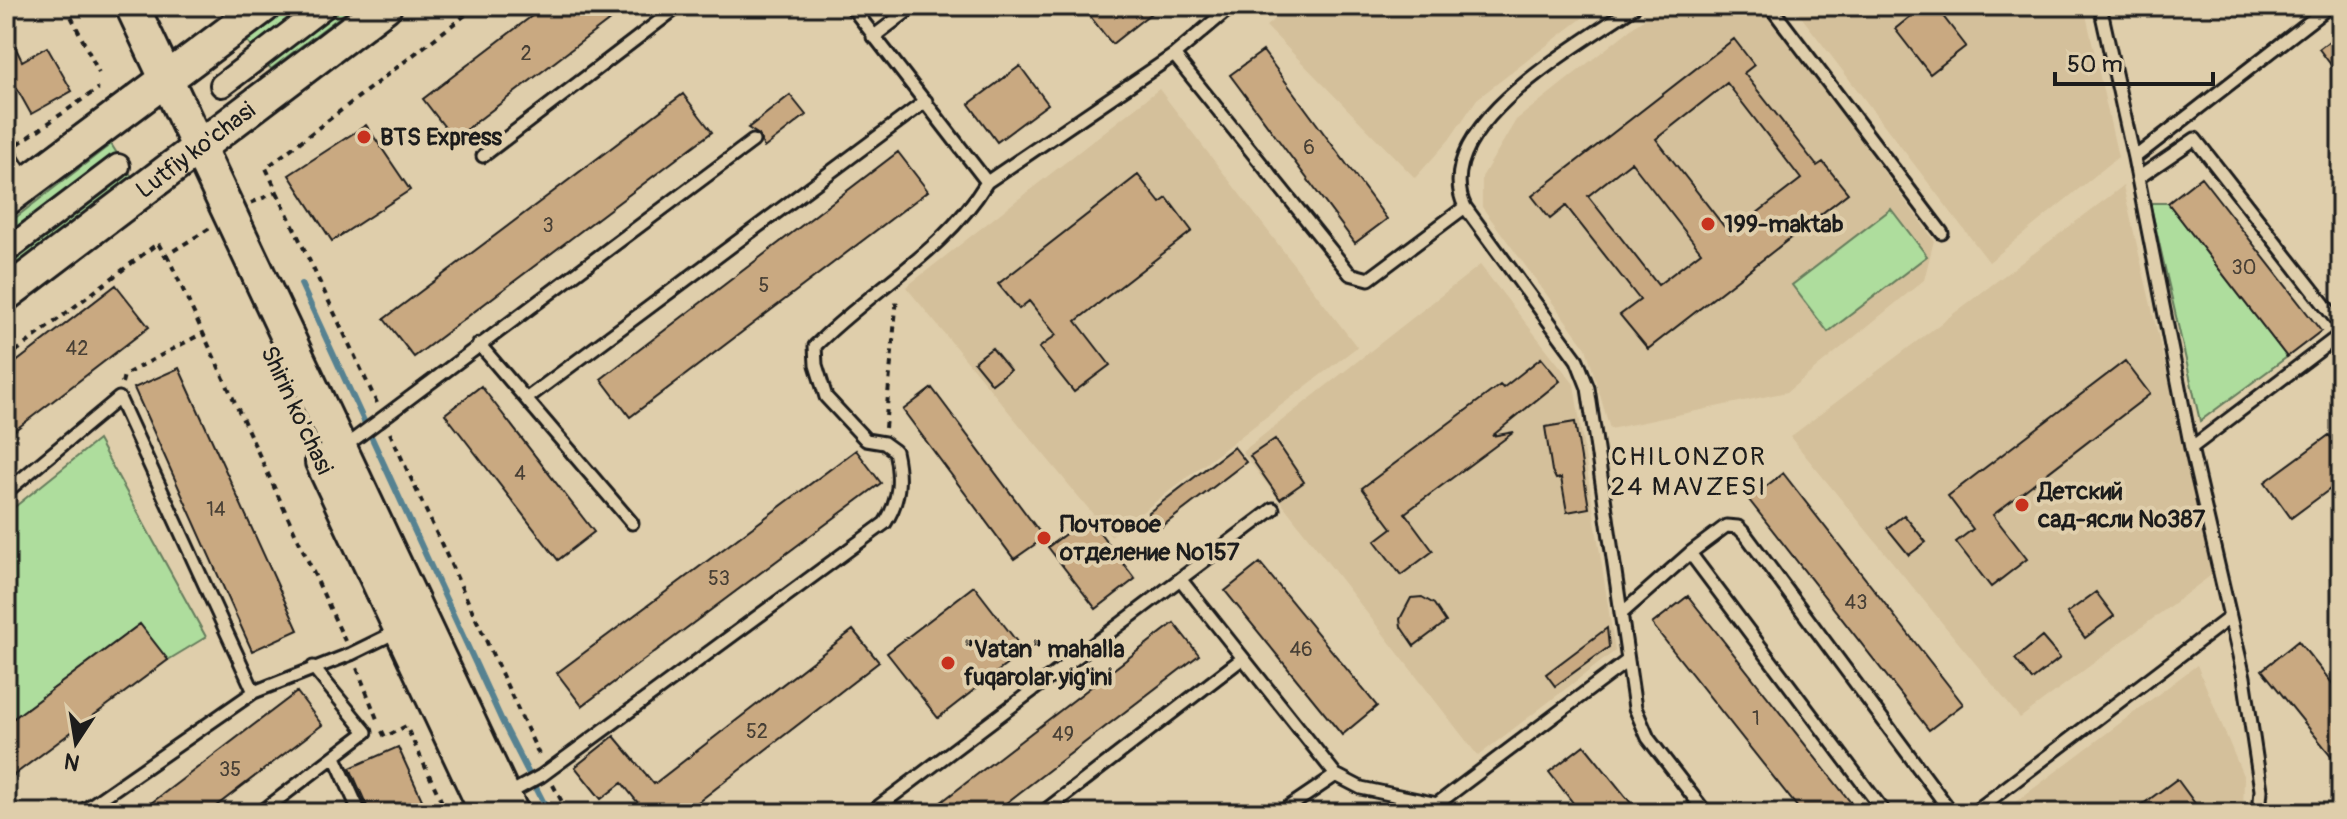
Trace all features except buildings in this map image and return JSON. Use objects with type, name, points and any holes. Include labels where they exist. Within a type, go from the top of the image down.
[{"type":"main road","name":"Shirin ko'chasi","points":[[109,6],[158,86],[400,630],[507,802]]},
{"type":"main road","points":[[132,6],[158,86]]},
{"type":"main road","points":[[16,191],[264,6]]},
{"type":"main road","name":"Lutfiy ko'chasi","points":[[6,294],[385,6]]},
{"type":"main road","name":"Shirin ko'chasi","points":[[190,155],[341,449],[507,802]]},
{"type":"street","points":[[222,85],[325,6]]},
{"type":"street","points":[[6,251],[118,166]]},
{"type":"lane","points":[[483,156],[679,6]]},
{"type":"lane","points":[[851,6],[987,182]]},
{"type":"lane","points":[[873,37],[914,6]]},
{"type":"lane","points":[[507,802],[885,523],[897,505],[899,468],[895,451],[884,443],[866,440],[826,397],[816,365],[815,346],[898,278],[967,215],[987,182],[1174,55],[1232,6]]},
{"type":"lane","points":[[1635,6],[1531,80],[1483,123],[1462,157],[1458,191],[1465,207],[1577,360],[1588,388],[1635,708],[1648,738],[1706,813]]},
{"type":"lane","points":[[1770,6],[1942,233]]},
{"type":"lane","points":[[2100,6],[2134,158],[2191,448],[2244,677],[2261,790],[2259,813]]},
{"type":"lane","points":[[2134,158],[2330,6]]},
{"type":"lane","points":[[1174,55],[1350,274],[1369,279],[1465,207]]},
{"type":"lane","points":[[526,399],[926,101]]},
{"type":"lane","points":[[2138,178],[2195,139],[2341,326]]},
{"type":"lane","points":[[341,449],[753,141]]},
{"type":"lane","points":[[7,150],[16,191]]},
{"type":"lane","points":[[2191,448],[2341,334]]},
{"type":"lane","points":[[479,344],[632,523]]},
{"type":"lane","points":[[6,492],[119,398],[254,692]]},
{"type":"lane","points":[[870,813],[1273,509]]},
{"type":"lane","points":[[1621,614],[1690,553],[1726,526],[1738,527],[1952,813]]},
{"type":"lane","points":[[1690,553],[1885,813]]},
{"type":"lane","points":[[1181,580],[1336,775],[1361,788],[1437,804],[1627,661]]},
{"type":"lane","points":[[1973,813],[2229,618]]},
{"type":"lane","points":[[80,813],[254,692],[351,654],[400,630]]},
{"type":"lane","points":[[1042,813],[1243,658]]},
{"type":"lane","points":[[260,813],[366,732],[313,667]]},
{"type":"lane","points":[[335,757],[360,813]]},
{"type":"lane","points":[[1280,813],[1336,775]]},
{"type":"path","points":[[66,6],[99,73]]},
{"type":"path","points":[[190,6],[193,14],[204,6]]},
{"type":"path","points":[[7,150],[99,88]]},
{"type":"path","points":[[277,192],[383,417],[544,774],[568,813]]},
{"type":"path","points":[[167,255],[351,654],[385,737],[406,726],[447,813]]},
{"type":"path","points":[[884,443],[898,278]]},
{"type":"path","points":[[119,398],[124,375],[203,333]]},
{"type":"shaded area","points":[[1291,6],[1598,6],[1477,99],[1449,140],[1415,178],[1266,26]]},
{"type":"shaded area","name":"199-maktab","points":[[1660,6],[1762,6],[1934,240],[1924,280],[1787,392],[1610,429],[1586,348],[1482,207],[1482,177],[1516,120]]},
{"type":"shaded area","points":[[1793,6],[2084,6],[2118,157],[1989,262]]},
{"type":"shaded area","points":[[1159,89],[1357,347],[1111,536],[906,287]]},
{"type":"shaded area","name":"Детский сад-ясли №387","points":[[2123,186],[2214,573],[2020,718],[1790,437]]},
{"type":"shaded area","points":[[1480,265],[1574,384],[1615,651],[1478,756],[1242,452]]},
{"type":"shaded area","points":[[2197,665],[2244,778],[2243,813],[2001,813]]},
{"type":"green space","points":[[291,6],[354,6],[271,69],[246,40]]},
{"type":"green space","points":[[111,144],[134,180],[6,273],[6,225]]},
{"type":"green space","points":[[2150,203],[2168,203],[2287,357],[2200,421]]},
{"type":"green space","points":[[1891,209],[1927,256],[1828,332],[1792,285]]},
{"type":"green space","points":[[98,440],[206,637],[168,660],[140,624],[6,724],[6,514]]},
{"type":"waterway","points":[[301,284],[503,723],[549,813]]},
{"type":"place","name":"BTS Express","points":[[364,137]]},
{"type":"place","name":"199-maktab","points":[[1708,224]]},
{"type":"place","name":"Детский сад-ясли №387","points":[[2022,505]]},
{"type":"place","name":"Почтовое отделение №157","points":[[1044,538]]},
{"type":"place","name":"\"Vatan\" mahalla fuqarolar yig'ini","points":[[948,663]]},
{"type":"district","name":"CHILONZOR 24 MAVZESI","points":[[1689,471]]}]
